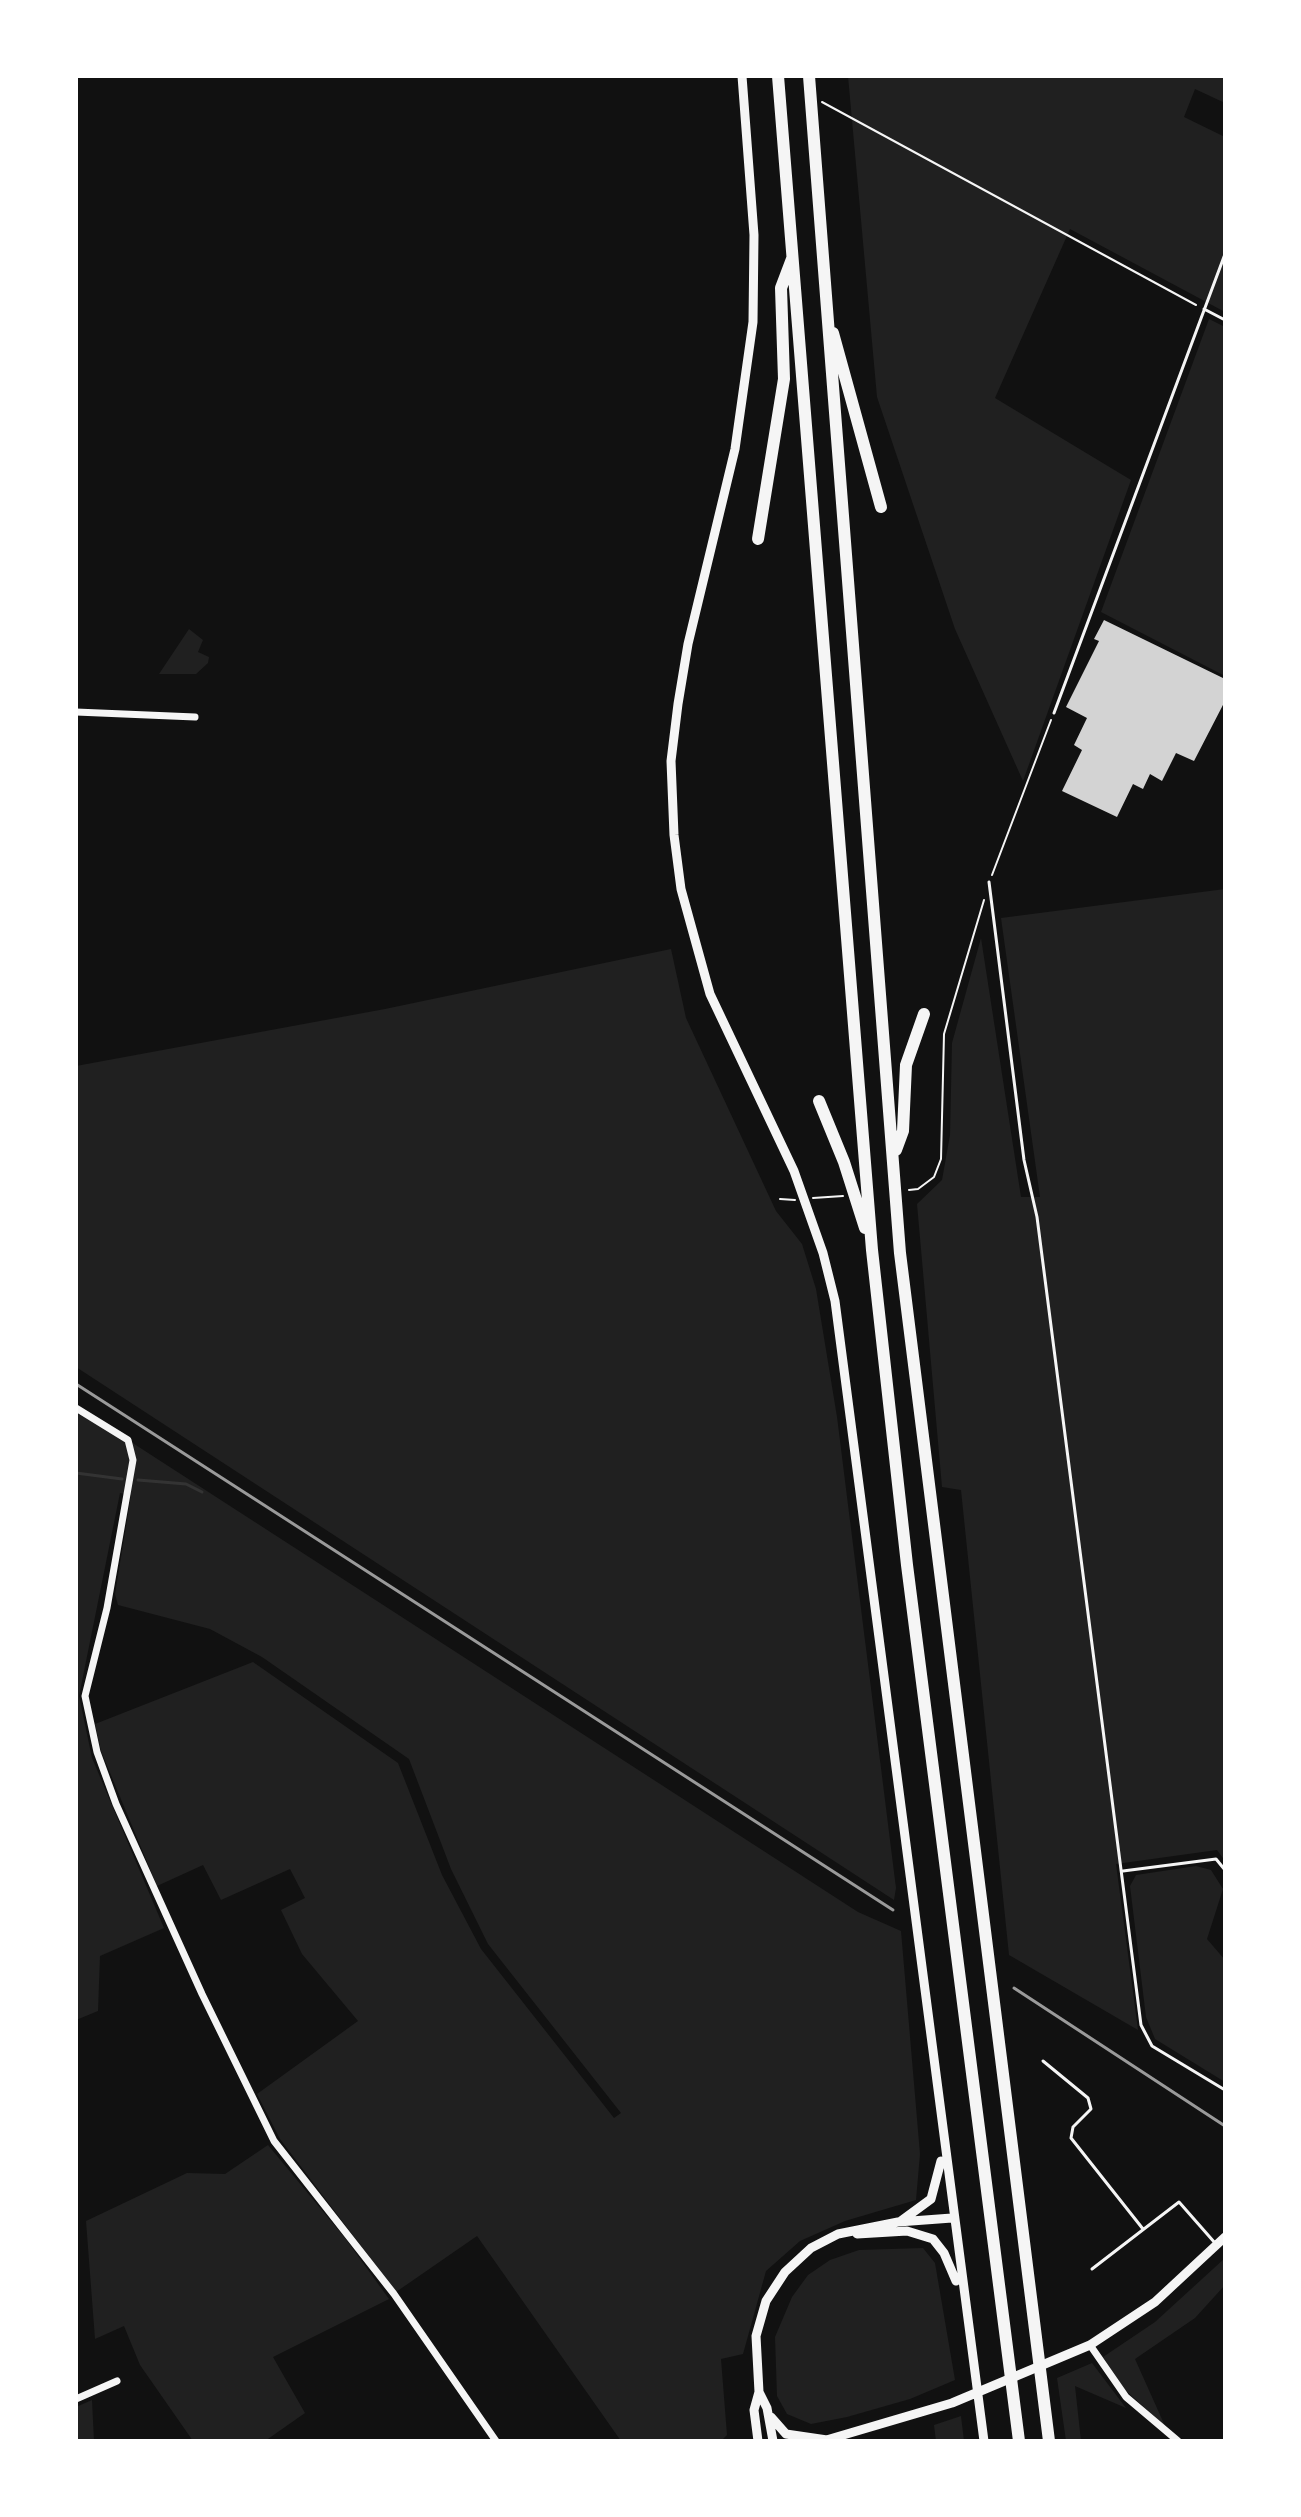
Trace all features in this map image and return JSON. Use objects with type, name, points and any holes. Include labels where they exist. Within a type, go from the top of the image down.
[{"type":"highway","points":[[778,76],[872,1250],[907,1565],[1019,2441]]},
{"type":"highway","points":[[809,76],[900,1253],[1049,2441]]},
{"type":"highway","points":[[758,539],[784,379],[781,288],[793,256]]},
{"type":"highway","points":[[824,295],[849,401],[881,507]]},
{"type":"highway","points":[[894,1157],[903,1131],[906,1065],[924,1014]]},
{"type":"highway","points":[[819,1101],[844,1162],[872,1250]]},
{"type":"main road","points":[[742,76],[754,235],[753,322],[735,449],[688,644],[678,704],[671,761],[674,835],[684,902],[710,994],[794,1171],[823,1253],[835,1301],[952,2218],[984,2441]]},
{"type":"main road","points":[[898,2222],[931,2199],[939,2175],[943,2142]]},
{"type":"main road","points":[[758,2441],[754,2410],[759,2392],[756,2336],[766,2301],[785,2272],[801,2256],[838,2234],[898,2222],[952,2218]]},
{"type":"main road","points":[[838,2234],[907,2231],[933,2239],[949,2262],[963,2300]]},
{"type":"main road","points":[[768,2413],[786,2434],[825,2440],[952,2403],[1090,2345],[1155,2302],[1225,2237]]},
{"type":"main road","points":[[759,2392],[768,2413],[773,2441]]},
{"type":"street","points":[[76,712],[195,717]]},
{"type":"street","points":[[76,1408],[128,1440],[133,1460],[107,1608],[85,1696],[97,1752],[116,1804],[202,1994],[274,2141],[394,2294],[496,2441]]},
{"type":"street","points":[[1090,2345],[1126,2397],[1178,2441]]},
{"type":"street","points":[[76,2399],[117,2381]]},
{"type":"lane","points":[[1054,713],[1225,254]]},
{"type":"lane","points":[[1204,309],[1225,320]]},
{"type":"lane","points":[[989,882],[1024,1160],[1037,1217],[1141,2025],[1152,2046],[1225,2090]]},
{"type":"lane","points":[[1123,1871],[1216,1859],[1225,1870]]},
{"type":"lane","points":[[1043,2061],[1088,2098],[1091,2109],[1073,2127],[1071,2138],[1143,2229]]},
{"type":"lane","points":[[1092,2269],[1179,2202],[1217,2245]]},
{"type":"path","points":[[846,115],[1204,309]]},
{"type":"path","points":[[918,1189],[934,1177],[941,1159],[944,1034],[989,882],[1054,713]]},
{"type":"shaded area","points":[[848,76],[1225,76],[1225,103],[1195,89],[1184,117],[1225,137],[1225,312],[1070,229],[995,398],[1131,480],[1023,781],[955,629],[877,397]]},
{"type":"shaded area","points":[[1209,319],[1225,327],[1225,676],[1101,612]]},
{"type":"shaded area","points":[[189,629],[203,640],[198,652],[209,657],[208,663],[196,674],[159,674]]},
{"type":"shaded area","points":[[1225,889],[1225,1861],[1217,1850],[1116,1864],[1138,2030],[1009,1955],[961,1490],[942,1487],[917,1204],[942,1180],[950,1135],[952,1043],[981,938],[1021,1197],[1040,1197],[1001,918]]},
{"type":"shaded area","points":[[671,949],[686,1018],[776,1211],[802,1244],[816,1289],[837,1417],[896,1888],[894,1900],[76,1367],[76,1066],[385,1009]]},
{"type":"shaded area","points":[[76,1413],[128,1440],[858,1912],[901,1931],[920,2154],[916,2200],[845,2221],[800,2241],[766,2271],[743,2354],[721,2359],[727,2435],[721,2441],[621,2441],[477,2236],[396,2292],[280,2139],[257,2094],[358,2021],[302,1954],[281,1910],[305,1898],[290,1869],[221,1900],[203,1865],[157,1886],[101,1751],[95,1724],[253,1662],[398,1763],[442,1875],[481,1949],[614,2118],[621,2113],[488,1944],[451,1869],[409,1759],[262,1657],[210,1629],[118,1605],[115,1594],[131,1495],[120,1493],[79,1696],[92,1758],[164,1928],[100,1956],[98,2011],[76,2020]]},
{"type":"shaded area","points":[[1196,1866],[1211,1870],[1223,1889],[1207,1939],[1225,1960],[1225,2082],[1155,2039],[1146,2017],[1130,1886],[1136,1875]]},
{"type":"shaded area","points":[[268,2145],[345,2238],[389,2299],[273,2357],[305,2413],[265,2441],[193,2441],[140,2365],[124,2326],[95,2339],[86,2221],[187,2173],[225,2174]]},
{"type":"shaded area","points":[[923,2248],[935,2263],[955,2380],[910,2399],[847,2417],[811,2424],[787,2414],[777,2396],[775,2337],[792,2297],[808,2275],[830,2260],[859,2250]]},
{"type":"shaded area","points":[[1225,2258],[1225,2285],[1195,2318],[1135,2359],[1165,2426],[1124,2389],[1103,2357],[1155,2322]]},
{"type":"shaded area","points":[[1092,2363],[1126,2408],[1075,2386],[1081,2441],[1066,2441],[1057,2378]]},
{"type":"shaded area","points":[[92,2400],[94,2441],[76,2441],[76,2407]]},
{"type":"shaded area","points":[[961,2416],[964,2441],[936,2441],[934,2425]]},
{"type":"building","points":[[1104,620],[1225,679],[1225,701],[1194,761],[1176,753],[1162,781],[1150,774],[1143,789],[1133,784],[1117,817],[1062,791],[1082,750],[1074,745],[1087,718],[1066,707],[1099,641],[1094,639]]},
{"type":"waterway","points":[[76,1473],[122,1479]]},
{"type":"waterway","points":[[138,1480],[186,1484],[202,1492]]},
{"type":"railway","points":[[76,1384],[893,1910]]},
{"type":"railway","points":[[1014,1988],[1225,2126]]}]
